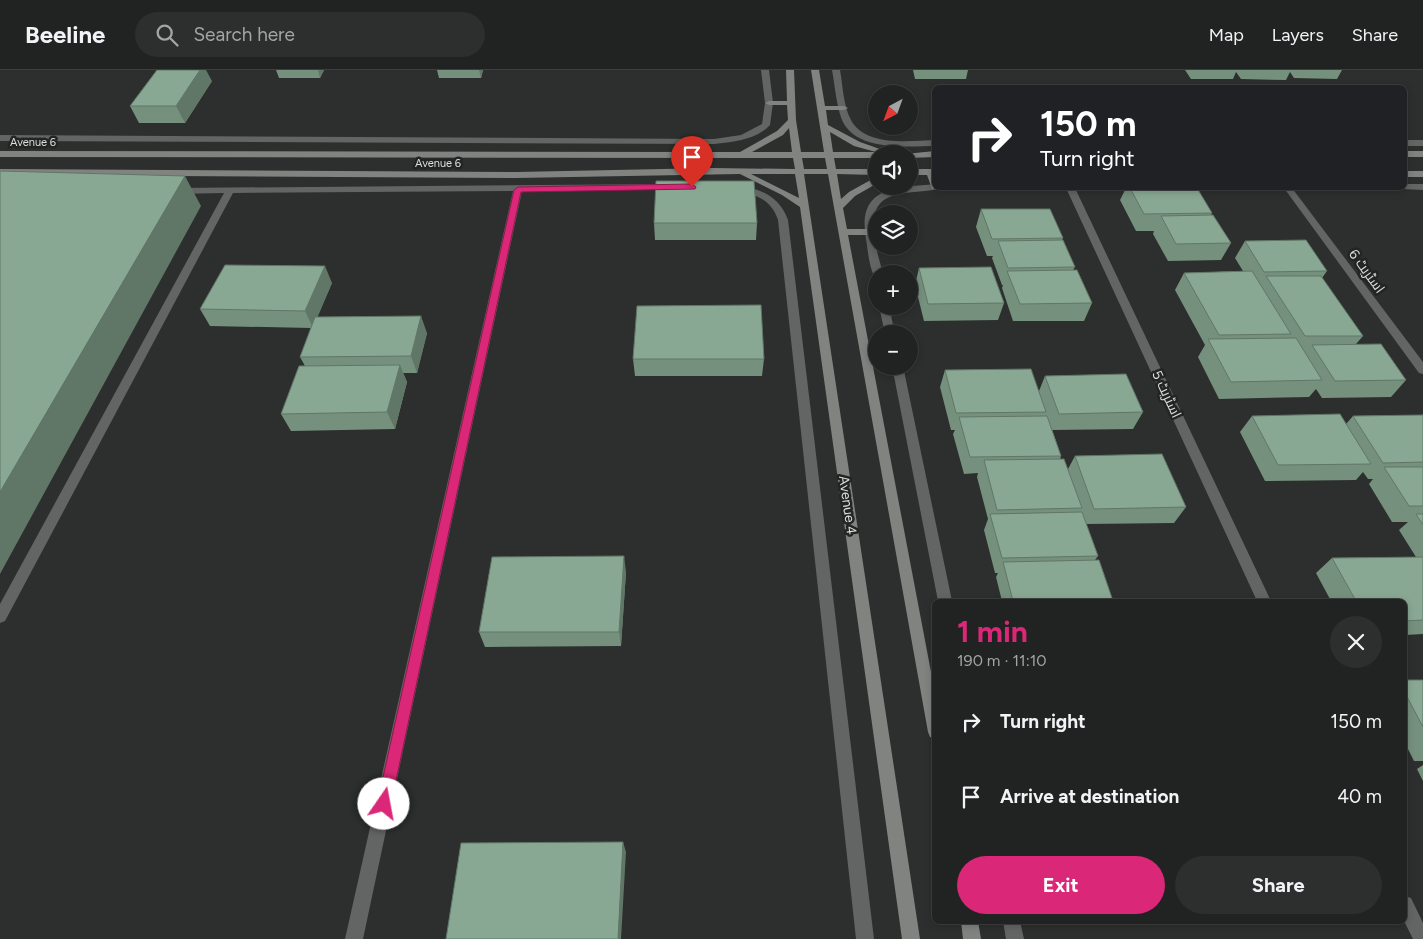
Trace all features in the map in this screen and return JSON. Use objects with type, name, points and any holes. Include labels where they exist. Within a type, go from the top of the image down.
[{"type":"main road","name":"Avenue 4","points":[[790,70],[792,120],[911,939]]},
{"type":"main road","points":[[815,70],[842,232],[932,716]]},
{"type":"main road","points":[[769,104],[791,103]]},
{"type":"main road","points":[[822,108],[844,108]]},
{"type":"main road","points":[[740,156],[780,133],[792,120]]},
{"type":"main road","points":[[826,127],[857,144],[868,147]]},
{"type":"main road","points":[[695,141],[696,155]]},
{"type":"main road","points":[[921,143],[924,154]]},
{"type":"main road","name":"Avenue 6","points":[[0,154],[868,155]]},
{"type":"main road","points":[[918,154],[932,154]]},
{"type":"main road","points":[[1407,154],[1423,154]]},
{"type":"main road","points":[[736,171],[762,180],[785,192],[806,207]]},
{"type":"main road","name":"Avenue 6","points":[[0,172],[712,175],[736,171],[868,172]]},
{"type":"main road","points":[[918,172],[932,172]]},
{"type":"main road","points":[[1407,174],[1423,174]]},
{"type":"main road","points":[[838,207],[852,194],[868,185]]},
{"type":"main road","points":[[842,232],[868,232]]},
{"type":"main road","points":[[970,924],[972,939]]},
{"type":"street","points":[[0,138],[695,141],[737,139],[753,135],[766,125],[769,104],[765,70]]},
{"type":"street","points":[[836,70],[848,122],[854,130],[888,143],[932,143]]},
{"type":"street","points":[[1407,143],[1423,143]]},
{"type":"street","points":[[163,191],[518,190],[682,187]]},
{"type":"street","points":[[871,205],[876,198],[894,190],[932,187]]},
{"type":"street","points":[[1407,187],[1423,187]]},
{"type":"street","points":[[729,188],[750,190],[773,200],[780,210],[783,220],[865,939]]},
{"type":"street","points":[[354,939],[518,190]]},
{"type":"street","name":"اسٹریٹ 5","points":[[1071,190],[1263,599]]},
{"type":"street","name":"اسٹریٹ 6","points":[[1289,190],[1423,370]]},
{"type":"street","points":[[0,617],[230,191]]},
{"type":"street","points":[[899,375],[945,599]]},
{"type":"street","points":[[1407,908],[1422,939]]},
{"type":"street","points":[[1012,924],[1015,939]]},
{"type":"building","points":[[157,70],[200,70],[176,106],[130,106]]},
{"type":"building","points":[[0,171],[185,176],[0,492]]},
{"type":"building","points":[[656,181],[754,181],[757,223],[654,223]]},
{"type":"building","points":[[1131,190],[1198,190],[1212,213],[1144,214]]},
{"type":"building","points":[[981,209],[1050,209],[1063,238],[992,239]]},
{"type":"building","points":[[1213,215],[1231,243],[1176,244],[1161,216]]},
{"type":"building","points":[[1063,240],[1075,267],[1008,268],[998,241]]},
{"type":"building","points":[[1306,240],[1327,271],[1264,272],[1245,241]]},
{"type":"building","points":[[225,265],[325,266],[305,311],[200,309]]},
{"type":"building","points":[[991,267],[1004,303],[928,304],[919,268]]},
{"type":"building","points":[[1077,270],[1092,303],[1020,304],[1007,271]]},
{"type":"building","points":[[1252,271],[1291,334],[1219,335],[1184,273]]},
{"type":"building","points":[[1266,276],[1321,276],[1363,336],[1305,336]]},
{"type":"building","points":[[761,305],[764,359],[633,359],[637,306]]},
{"type":"building","points":[[421,316],[411,356],[300,357],[315,317]]},
{"type":"building","points":[[1296,338],[1322,380],[1231,382],[1208,339]]},
{"type":"building","points":[[1381,344],[1406,380],[1335,381],[1312,345]]},
{"type":"building","points":[[400,365],[387,412],[281,414],[299,366]]},
{"type":"building","points":[[1031,369],[1046,412],[956,413],[945,370]]},
{"type":"building","points":[[1126,374],[1143,412],[1059,414],[1045,376]]},
{"type":"building","points":[[1340,414],[1371,464],[1278,465],[1252,416]]},
{"type":"building","points":[[1423,415],[1423,462],[1383,463],[1353,416]]},
{"type":"building","points":[[1047,416],[1061,456],[970,457],[959,417]]},
{"type":"building","points":[[1162,454],[1186,507],[1094,509],[1075,456]]},
{"type":"building","points":[[1064,459],[1082,508],[997,510],[984,460]]},
{"type":"building","points":[[1384,467],[1423,467],[1423,506],[1409,506]]},
{"type":"building","points":[[1082,512],[1098,556],[1002,558],[990,514]]},
{"type":"building","points":[[1416,514],[1423,514],[1423,525]]},
{"type":"building","points":[[624,556],[619,632],[479,632],[492,557]]},
{"type":"building","points":[[1423,557],[1423,620],[1407,621],[1407,599],[1355,599],[1332,558]]},
{"type":"building","points":[[1099,560],[1112,599],[1012,599],[1003,562]]},
{"type":"building","points":[[1407,680],[1423,680],[1423,727],[1407,697]]},
{"type":"building","points":[[623,842],[618,939],[446,939],[461,843]]},
{"type":"route","points":[[384,804],[518,190],[692,187]]}]
